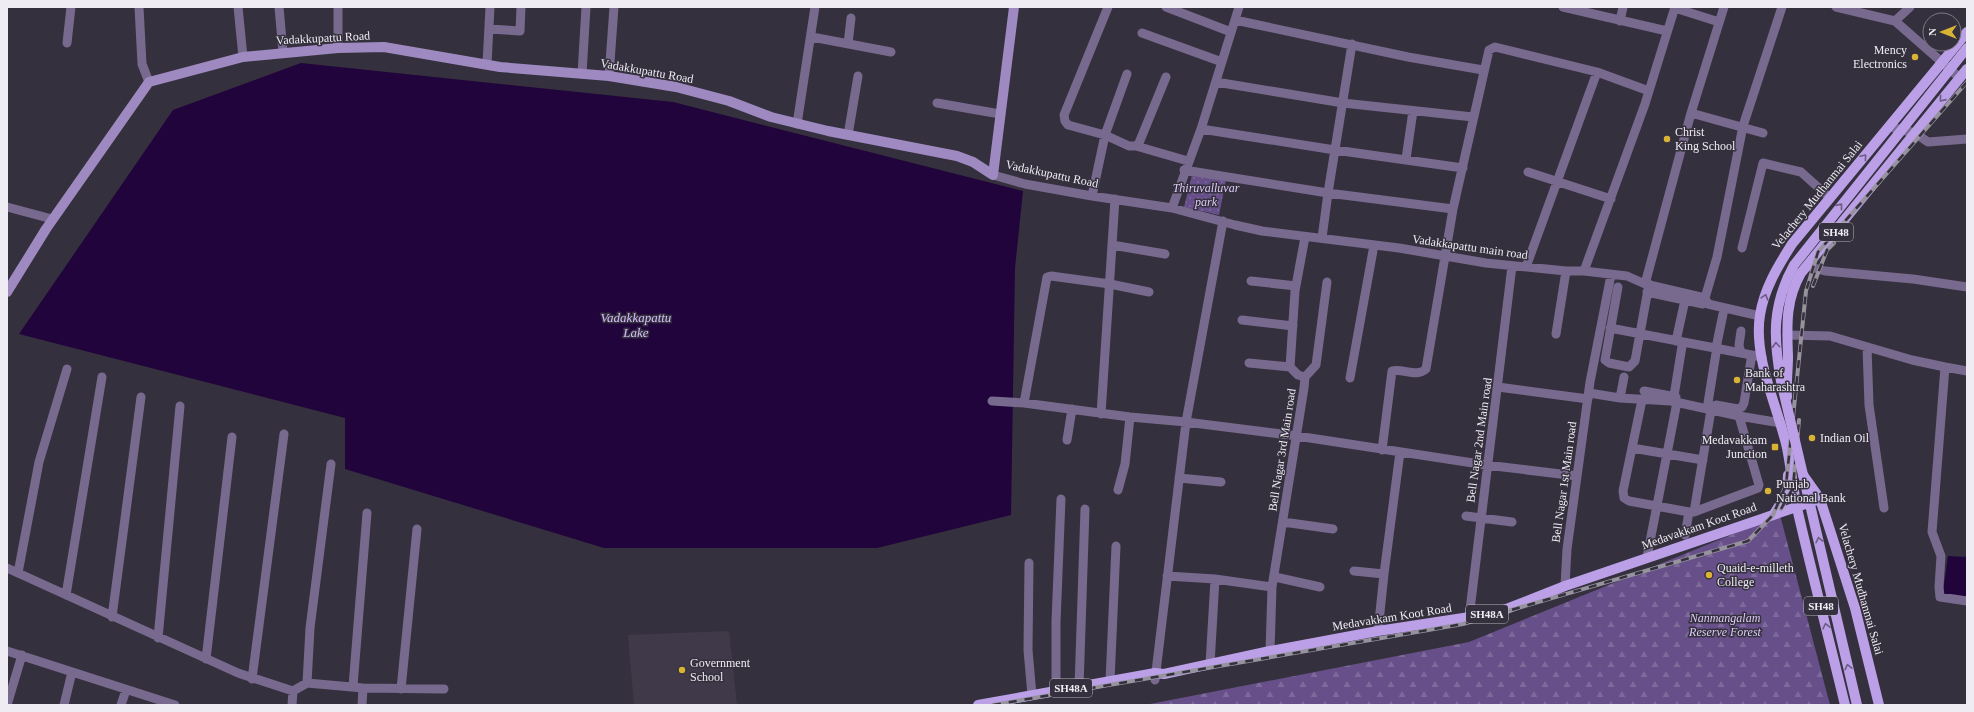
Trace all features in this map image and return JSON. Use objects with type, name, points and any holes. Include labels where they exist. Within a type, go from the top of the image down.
[{"type":"main road","name":"Velachery Mudhanmai Salai","points":[[1845,705],[1797,506],[1781,423],[1762,360],[1759,337],[1760,316],[1771,281],[1792,244],[1967,32]]},
{"type":"main road","points":[[1857,705],[1781,381],[1776,356],[1776,314],[1781,291],[1794,265],[1967,48]]},
{"type":"main road","name":"Velachery Mudhanmai Salai","points":[[1879,705],[1856,608],[1820,499],[1801,472],[1789,427],[1787,335],[1788,308],[1793,289],[1808,266],[1967,69]]},
{"type":"main road","points":[[1771,281],[1793,289]]},
{"type":"main road","points":[[1774,514],[1786,493],[1787,449]]},
{"type":"main road","name":"Medavakkam Koot Road","points":[[978,705],[1110,681],[1158,676],[1270,651],[1378,631],[1496,613],[1565,586],[1647,557],[1820,499]]},
{"type":"main road","name":"SH48A","points":[[1005,705],[1158,676]]},
{"type":"street","points":[[67,43],[71,7]]},
{"type":"street","points":[[7,292],[52,219],[149,82],[142,64],[139,7]]},
{"type":"street","points":[[238,7],[243,56]]},
{"type":"street","points":[[279,7],[283,52]]},
{"type":"street","points":[[338,7],[338,48]]},
{"type":"street","points":[[487,64],[490,7]]},
{"type":"street","points":[[489,29],[520,31],[521,7]]},
{"type":"street","points":[[582,74],[586,7]]},
{"type":"street","points":[[609,76],[614,7]]},
{"type":"street","points":[[797,124],[812,37],[815,7]]},
{"type":"street","points":[[993,175],[1014,7]]},
{"type":"street","points":[[1108,7],[1064,115],[1065,121],[1068,125],[1104,135],[1129,146],[1136,146],[1186,165],[1328,193],[1453,209]]},
{"type":"street","points":[[1166,7],[1231,32]]},
{"type":"street","points":[[1172,208],[1186,165],[1201,129],[1239,7]]},
{"type":"street","points":[[1563,7],[1667,31]]},
{"type":"street","points":[[1620,21],[1623,7]]},
{"type":"street","points":[[1618,287],[1604,356],[1605,360],[1609,363],[1629,367],[1633,365],[1647,287],[1691,113],[1724,7]]},
{"type":"street","points":[[1647,287],[1684,300],[1704,301],[1717,257],[1744,126],[1782,7]]},
{"type":"street","points":[[1836,7],[1895,21],[1960,78]]},
{"type":"street","points":[[1895,21],[1910,7]]},
{"type":"street","points":[[1584,270],[1649,91],[1675,8],[1719,22]]},
{"type":"street","points":[[848,44],[851,18]]},
{"type":"street","points":[[1235,20],[1408,57],[1483,70]]},
{"type":"street","points":[[1142,33],[1222,62]]},
{"type":"street","points":[[812,37],[891,52]]},
{"type":"street","points":[[1322,238],[1352,44]]},
{"type":"street","name":"Vadakkupattu Road","points":[[149,82],[243,56],[338,48],[384,47],[487,64],[609,76],[676,87],[797,124],[957,156],[973,162],[993,175],[1025,184],[1172,208]]},
{"type":"street","points":[[1382,450],[1392,371],[1396,370],[1418,373],[1426,369],[1453,209],[1483,70],[1489,50],[1495,47],[1596,72],[1649,91]]},
{"type":"street","points":[[1526,267],[1596,72]]},
{"type":"street","points":[[1092,196],[1104,135],[1127,74]]},
{"type":"street","points":[[848,135],[858,76]]},
{"type":"street","points":[[1136,146],[1139,143],[1166,77]]},
{"type":"street","points":[[1216,82],[1343,104],[1473,117]]},
{"type":"street","points":[[937,103],[1000,114]]},
{"type":"street","points":[[1406,159],[1413,111]]},
{"type":"street","points":[[1691,113],[1744,126],[1763,133]]},
{"type":"street","points":[[1890,126],[1915,133],[1928,142],[1967,139]]},
{"type":"street","points":[[1201,129],[1463,168]]},
{"type":"street","points":[[1742,248],[1763,163],[1801,172],[1830,198]]},
{"type":"street","points":[[1528,172],[1611,199]]},
{"type":"street","points":[[1101,414],[1115,199]]},
{"type":"street","points":[[7,207],[52,219]]},
{"type":"street","name":"Vadakkapattu main road","points":[[1172,208],[1235,225],[1305,237],[1374,245],[1512,266],[1566,271],[1584,270],[1611,275],[1627,276],[1647,287],[1704,301],[1708,304],[1760,316]]},
{"type":"street","points":[[1158,676],[1167,576],[1186,422],[1223,221]]},
{"type":"street","points":[[1249,363],[1290,367],[1296,286],[1305,237]]},
{"type":"street","points":[[1112,244],[1165,254]]},
{"type":"street","points":[[1350,378],[1374,245]]},
{"type":"street","name":"Bell Nagar 2nd Main road","points":[[1469,618],[1486,465],[1498,387],[1512,266]]},
{"type":"street","points":[[1808,266],[1825,271],[1912,279],[1967,287]]},
{"type":"street","points":[[1556,334],[1566,271]]},
{"type":"street","name":"Bell Nagar 1st Main road","points":[[1565,586],[1567,549],[1590,382],[1611,275]]},
{"type":"street","points":[[1024,403],[1047,277],[1051,276],[1110,284],[1149,292]]},
{"type":"street","points":[[1251,280],[1296,286]]},
{"type":"street","points":[[1304,377],[1316,365],[1327,282]]},
{"type":"street","points":[[1647,557],[1675,399],[1684,300]]},
{"type":"street","points":[[1685,535],[1692,512],[1703,460],[1716,351],[1723,314]]},
{"type":"street","points":[[1242,320],[1293,326]]},
{"type":"street","points":[[1610,328],[1751,360],[1762,360]]},
{"type":"street","points":[[1741,331],[1739,345],[1741,353]]},
{"type":"street","points":[[1787,335],[1830,336],[1945,367],[1967,371]]},
{"type":"street","points":[[1648,338],[1679,343]]},
{"type":"street","points":[[1867,347],[1869,405],[1884,508]]},
{"type":"street","points":[[1716,351],[1741,353],[1762,360]]},
{"type":"street","points":[[1498,387],[1620,398],[1643,395],[1675,399],[1709,406],[1738,409],[1742,408],[1744,403],[1751,360]]},
{"type":"street","name":"Bell Nagar 3rd Main road","points":[[1270,651],[1272,588],[1284,522],[1304,377],[1298,375],[1290,367]]},
{"type":"street","points":[[1945,367],[1932,532],[1941,556],[1939,587],[1940,597],[1967,601]]},
{"type":"street","points":[[18,573],[39,462],[67,369]]},
{"type":"street","points":[[66,595],[102,377]]},
{"type":"street","points":[[1620,398],[1624,377]]},
{"type":"street","points":[[1643,395],[1624,491],[1624,498],[1629,501],[1692,512],[1758,488],[1759,485],[1739,416]]},
{"type":"street","points":[[112,616],[141,397]]},
{"type":"street","points":[[992,401],[1024,403],[1101,414],[1186,422],[1297,436],[1486,465],[1577,476]]},
{"type":"street","points":[[158,638],[180,406]]},
{"type":"street","points":[[1709,406],[1739,416],[1781,423]]},
{"type":"street","points":[[1067,440],[1072,409]]},
{"type":"street","points":[[1118,490],[1125,464],[1130,417]]},
{"type":"street","points":[[252,679],[284,434]]},
{"type":"street","points":[[206,659],[232,437]]},
{"type":"street","points":[[1632,448],[1703,460]]},
{"type":"street","points":[[1378,631],[1400,452]]},
{"type":"street","points":[[306,683],[310,628],[331,464]]},
{"type":"street","points":[[1179,478],[1221,482]]},
{"type":"street","points":[[1056,690],[1056,622],[1061,499]]},
{"type":"street","points":[[1079,687],[1085,510]]},
{"type":"street","points":[[353,686],[367,513]]},
{"type":"street","points":[[1466,516],[1512,522]]},
{"type":"street","points":[[1284,522],[1333,528]]},
{"type":"street","points":[[400,689],[417,529]]},
{"type":"street","points":[[1110,681],[1116,546]]},
{"type":"street","points":[[1028,563],[1028,650],[1032,696]]},
{"type":"street","points":[[7,568],[158,638],[252,679],[293,692]]},
{"type":"street","points":[[1354,571],[1384,574]]},
{"type":"street","points":[[1167,576],[1215,579],[1272,588]]},
{"type":"street","points":[[1275,577],[1320,587]]},
{"type":"street","points":[[1210,664],[1215,579]]},
{"type":"street","points":[[7,651],[175,705]]},
{"type":"street","points":[[7,705],[22,656]]},
{"type":"street","points":[[64,705],[72,672]]},
{"type":"street","points":[[293,692],[306,683],[363,688],[444,689]]},
{"type":"street","points":[[362,705],[363,688]]},
{"type":"street","points":[[121,705],[126,690]]},
{"type":"street","points":[[292,705],[293,692]]},
{"type":"shaded area","name":"Government School","points":[[729,631],[737,705],[634,705],[628,635]]},
{"type":"green space","name":"Thiruvalluvar park","points":[[1192,175],[1226,180],[1219,215],[1184,207]]},
{"type":"green space","name":"Nanmangalam Reserve Forest","points":[[1780,515],[1830,705],[1145,705],[1469,642]]},
{"type":"water","name":"Vadakkapattu Lake","points":[[301,63],[673,102],[1023,191],[1015,268],[1011,515],[877,548],[604,548],[345,469],[345,418],[19,334],[173,110]]},
{"type":"water","points":[[1948,556],[1967,557],[1967,598],[1945,594],[1943,592]]},
{"type":"railway","points":[[993,705],[1463,624],[1748,541],[1773,515],[1786,485],[1806,291],[1818,252],[1967,82]]},
{"type":"railway","points":[[1813,286],[1827,250],[1834,243]]},
{"type":"railway","points":[[1781,509],[1793,488],[1799,420]]},
{"type":"place","name":"Mency Electronics","points":[[1915,57]]},
{"type":"place","name":"Christ King School","points":[[1667,139]]},
{"type":"place","name":"Bank of Maharashtra","points":[[1737,380]]},
{"type":"place","name":"Indian Oil","points":[[1812,438]]},
{"type":"place","name":"Medavakkam Junction","points":[[1775,447]]},
{"type":"place","name":"Punjab National Bank","points":[[1768,491]]},
{"type":"place","name":"Quaid-e-milleth College","points":[[1709,575]]},
{"type":"place","name":"Government School","points":[[682,670]]}]
